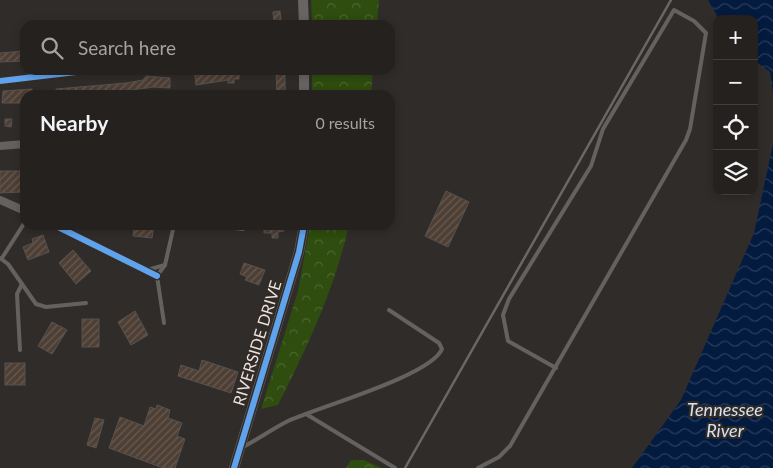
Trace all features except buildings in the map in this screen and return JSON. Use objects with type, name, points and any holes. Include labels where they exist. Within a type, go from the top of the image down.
[{"type":"street","points":[[303,0],[304,20]]},
{"type":"street","points":[[0,81],[51,75]]},
{"type":"street","points":[[304,75],[304,90]]},
{"type":"street","points":[[0,146],[20,144]]},
{"type":"street","points":[[0,200],[20,209]]},
{"type":"street","points":[[64,230],[157,276]]},
{"type":"street","name":"RIVERSIDE DRIVE","points":[[234,468],[299,252],[303,230]]},
{"type":"lane","points":[[478,468],[499,457],[510,446],[556,368],[690,129],[706,32],[694,21],[674,10],[603,129],[591,166],[509,299],[503,315],[508,341],[556,368]]},
{"type":"lane","points":[[20,230],[1,258],[8,264],[36,304],[46,307],[86,303]]},
{"type":"lane","points":[[164,323],[157,276],[165,266],[173,230]]},
{"type":"lane","points":[[145,270],[165,266]]},
{"type":"lane","points":[[20,350],[17,294],[22,284]]},
{"type":"lane","points":[[239,449],[286,422],[421,369],[440,353],[442,349],[439,343],[389,310]]},
{"type":"lane","points":[[306,414],[395,468]]},
{"type":"green space","points":[[311,0],[379,0],[377,20],[312,20]]},
{"type":"green space","points":[[312,75],[373,75],[371,90],[312,90]]},
{"type":"green space","points":[[309,230],[348,230],[328,295],[299,362],[278,405],[261,409],[298,291]]},
{"type":"green space","points":[[351,460],[364,460],[382,468],[346,468]]},
{"type":"water","points":[[708,0],[773,0],[773,93],[770,72],[758,63],[758,15],[717,15]]},
{"type":"water","name":"Tennessee River","points":[[773,144],[773,468],[632,468],[681,400],[754,233]]},
{"type":"railway","points":[[405,468],[671,0]]},
{"type":"cycle path","points":[[0,81],[51,75]]},
{"type":"cycle path","points":[[64,230],[157,276]]},
{"type":"cycle path","points":[[234,468],[299,252],[303,230]]}]
